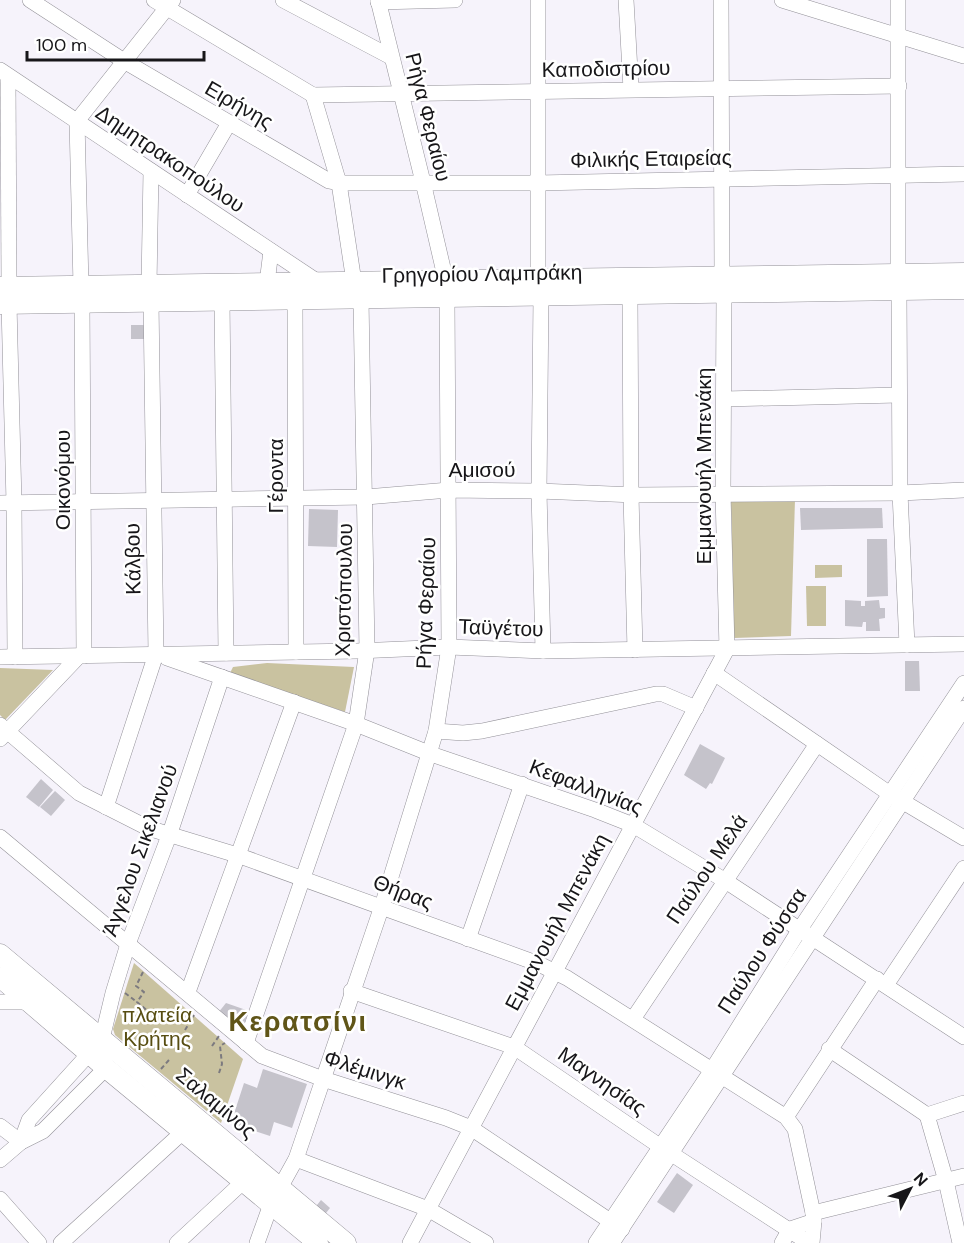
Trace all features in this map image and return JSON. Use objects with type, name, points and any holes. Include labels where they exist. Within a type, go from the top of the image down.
[{"type":"main road","name":"Γρηγορίου Λαμπράκη","points":[[898,283],[964,273]]},
{"type":"main road","name":"Γρηγορίου Λαμπράκη","points":[[4,295],[150,293],[267,283],[318,282],[358,291]]},
{"type":"main road","name":"Γρηγορίου Λαμπράκη","points":[[150,293],[222,301],[295,300],[358,291],[723,285],[898,283],[964,290]]},
{"type":"main road","name":"Γρηγορίου Λαμπράκη","points":[[539,288],[630,296],[723,285]]},
{"type":"main road","name":"Σαλαμίνος","points":[[0,954],[96,1047],[322,1235],[346,1243]]},
{"type":"main road","name":"Σαλαμίνος","points":[[0,977],[31,1002],[96,1047],[106,1068],[244,1181],[275,1196],[299,1204],[322,1235]]},
{"type":"street","name":"Ειρήνης","points":[[30,0],[123,61],[329,181],[339,183]]},
{"type":"street","points":[[283,0],[391,57]]},
{"type":"street","points":[[378,1],[455,0]]},
{"type":"street","points":[[538,0],[538,490],[543,651]]},
{"type":"street","points":[[626,0],[631,89]]},
{"type":"street","name":"Εμμανουήλ Μπενάκη","points":[[410,1243],[727,649],[723,493],[720,0]]},
{"type":"street","points":[[782,0],[964,56]]},
{"type":"street","points":[[898,0],[900,493],[907,645]]},
{"type":"street","name":"Ρήγα Φεραίου","points":[[257,1243],[275,1196],[296,1159],[431,754],[449,647],[446,290],[423,182],[378,1]]},
{"type":"street","points":[[77,121],[165,2],[313,95]]},
{"type":"street","points":[[4,73],[7,657]]},
{"type":"street","name":"Δημητρακοπούλου","points":[[4,73],[318,282]]},
{"type":"street","name":"Καποδιστρίου","points":[[313,95],[899,86]]},
{"type":"street","name":"Χριστόπουλου","points":[[246,1043],[356,724],[367,650],[366,497],[358,291],[339,183],[313,95]]},
{"type":"street","name":"Οικονόμου","points":[[77,121],[84,502],[81,657]]},
{"type":"street","points":[[187,195],[230,123]]},
{"type":"street","name":"Κάλβου","points":[[106,807],[156,654],[150,293],[151,171]]},
{"type":"street","name":"Φιλικής Εταιρείας","points":[[339,183],[537,183],[964,174]]},
{"type":"street","points":[[267,283],[271,251]]},
{"type":"street","points":[[630,296],[631,495],[635,650]]},
{"type":"street","name":"Γέροντα","points":[[295,300],[296,652]]},
{"type":"street","points":[[222,301],[226,653]]},
{"type":"street","points":[[724,399],[899,395]]},
{"type":"street","name":"Αμισού","points":[[7,503],[366,497],[449,490],[538,490],[631,495],[900,493],[964,490]]},
{"type":"street","name":"Ταϋγέτου","points":[[7,657],[449,647],[543,651],[964,644]]},
{"type":"street","name":"Κεφαλληνίας","points":[[156,654],[633,825],[724,880],[963,1034]]},
{"type":"street","points":[[2,732],[81,657]]},
{"type":"street","points":[[714,673],[896,797],[964,838]]},
{"type":"street","name":"Άγγελου Σικελιανού","points":[[96,1047],[128,944],[170,833],[222,678]]},
{"type":"street","name":"Παύλου Φύσσα","points":[[596,1243],[616,1225],[666,1151],[896,797],[964,683]]},
{"type":"street","points":[[436,731],[463,733],[482,731],[656,694],[663,694],[696,708]]},
{"type":"street","points":[[188,992],[294,702]]},
{"type":"street","name":"Παύλου Φύσσα","points":[[896,797],[964,708]]},
{"type":"street","name":"Θήρας","points":[[2,732],[79,793],[148,828],[170,833],[304,878],[555,971],[786,1117]]},
{"type":"street","name":"Παύλου Μελά","points":[[633,1019],[816,744]]},
{"type":"street","points":[[468,939],[522,784]]},
{"type":"street","name":"Φλέμινγκ","points":[[0,837],[262,1056],[322,1079],[471,1128],[616,1225]]},
{"type":"street","points":[[811,1243],[813,1217],[795,1129],[786,1117],[829,1049],[964,868]]},
{"type":"street","name":"Μαγνησίας","points":[[351,991],[514,1047],[666,1151],[811,1243]]},
{"type":"street","points":[[0,1002],[31,1002]]},
{"type":"street","points":[[21,1142],[29,1120],[96,1047]]},
{"type":"street","points":[[829,1049],[927,1115],[946,1181],[960,1243]]},
{"type":"street","points":[[0,1160],[21,1142],[44,1131],[106,1068]]},
{"type":"street","points":[[927,1115],[964,1103]]},
{"type":"street","points":[[0,1126],[21,1142]]},
{"type":"street","points":[[61,1243],[184,1131]]},
{"type":"street","points":[[296,1159],[428,1209],[486,1243]]},
{"type":"street","points":[[782,1243],[790,1229],[813,1217],[964,1176]]},
{"type":"street","points":[[177,1243],[244,1181]]},
{"type":"street","points":[[0,1198],[39,1243]]},
{"type":"street","name":"Παύλου Φύσσα","points":[[612,1243],[616,1225]]},
{"type":"path","points":[[137,1002],[144,992],[136,986],[146,965]]},
{"type":"path","points":[[121,990],[157,1020]]},
{"type":"path","points":[[185,1030],[198,1007]]},
{"type":"path","points":[[219,1073],[222,1064],[220,1046],[227,1041]]},
{"type":"path","points":[[157,1073],[169,1060]]},
{"type":"green space","points":[[731,499],[795,499],[791,636],[734,638]]},
{"type":"green space","points":[[815,565],[842,565],[842,577],[815,578]]},
{"type":"green space","points":[[806,586],[826,586],[826,626],[807,626]]},
{"type":"green space","points":[[267,663],[354,667],[345,712],[230,673],[233,667]]},
{"type":"green space","points":[[0,668],[53,670],[5,720],[0,715]]},
{"type":"green space","name":"πλατεία Κρήτης","points":[[134,963],[243,1059],[221,1123],[115,1035],[113,1029]]},
{"type":"building","points":[[131,325],[144,325],[145,339],[131,339]]},
{"type":"building","points":[[800,508],[882,508],[883,528],[801,530]]},
{"type":"building","points":[[309,509],[338,510],[337,547],[308,546]]},
{"type":"building","points":[[867,539],[887,539],[888,596],[867,597]]},
{"type":"building","points":[[845,600],[861,601],[861,606],[865,606],[865,601],[879,600],[880,608],[885,608],[885,618],[879,619],[880,631],[866,631],[866,622],[863,622],[862,627],[845,626]]},
{"type":"building","points":[[905,661],[919,661],[920,691],[905,691]]},
{"type":"building","points":[[700,744],[725,758],[712,784],[710,783],[706,789],[684,775]]},
{"type":"building","points":[[41,779],[53,790],[39,807],[26,797]]},
{"type":"building","points":[[55,791],[65,800],[51,816],[40,807]]},
{"type":"building","points":[[226,1003],[249,1011],[241,1031],[218,1013]]},
{"type":"building","points":[[263,1069],[307,1084],[292,1128],[274,1122],[270,1136],[231,1123],[244,1083],[257,1088]]},
{"type":"building","points":[[677,1173],[693,1185],[674,1213],[657,1202]]},
{"type":"building","points":[[321,1200],[330,1208],[322,1218],[313,1210]]},
{"type":"district","name":"Κερατσίνι","points":[[298,1022]]}]
